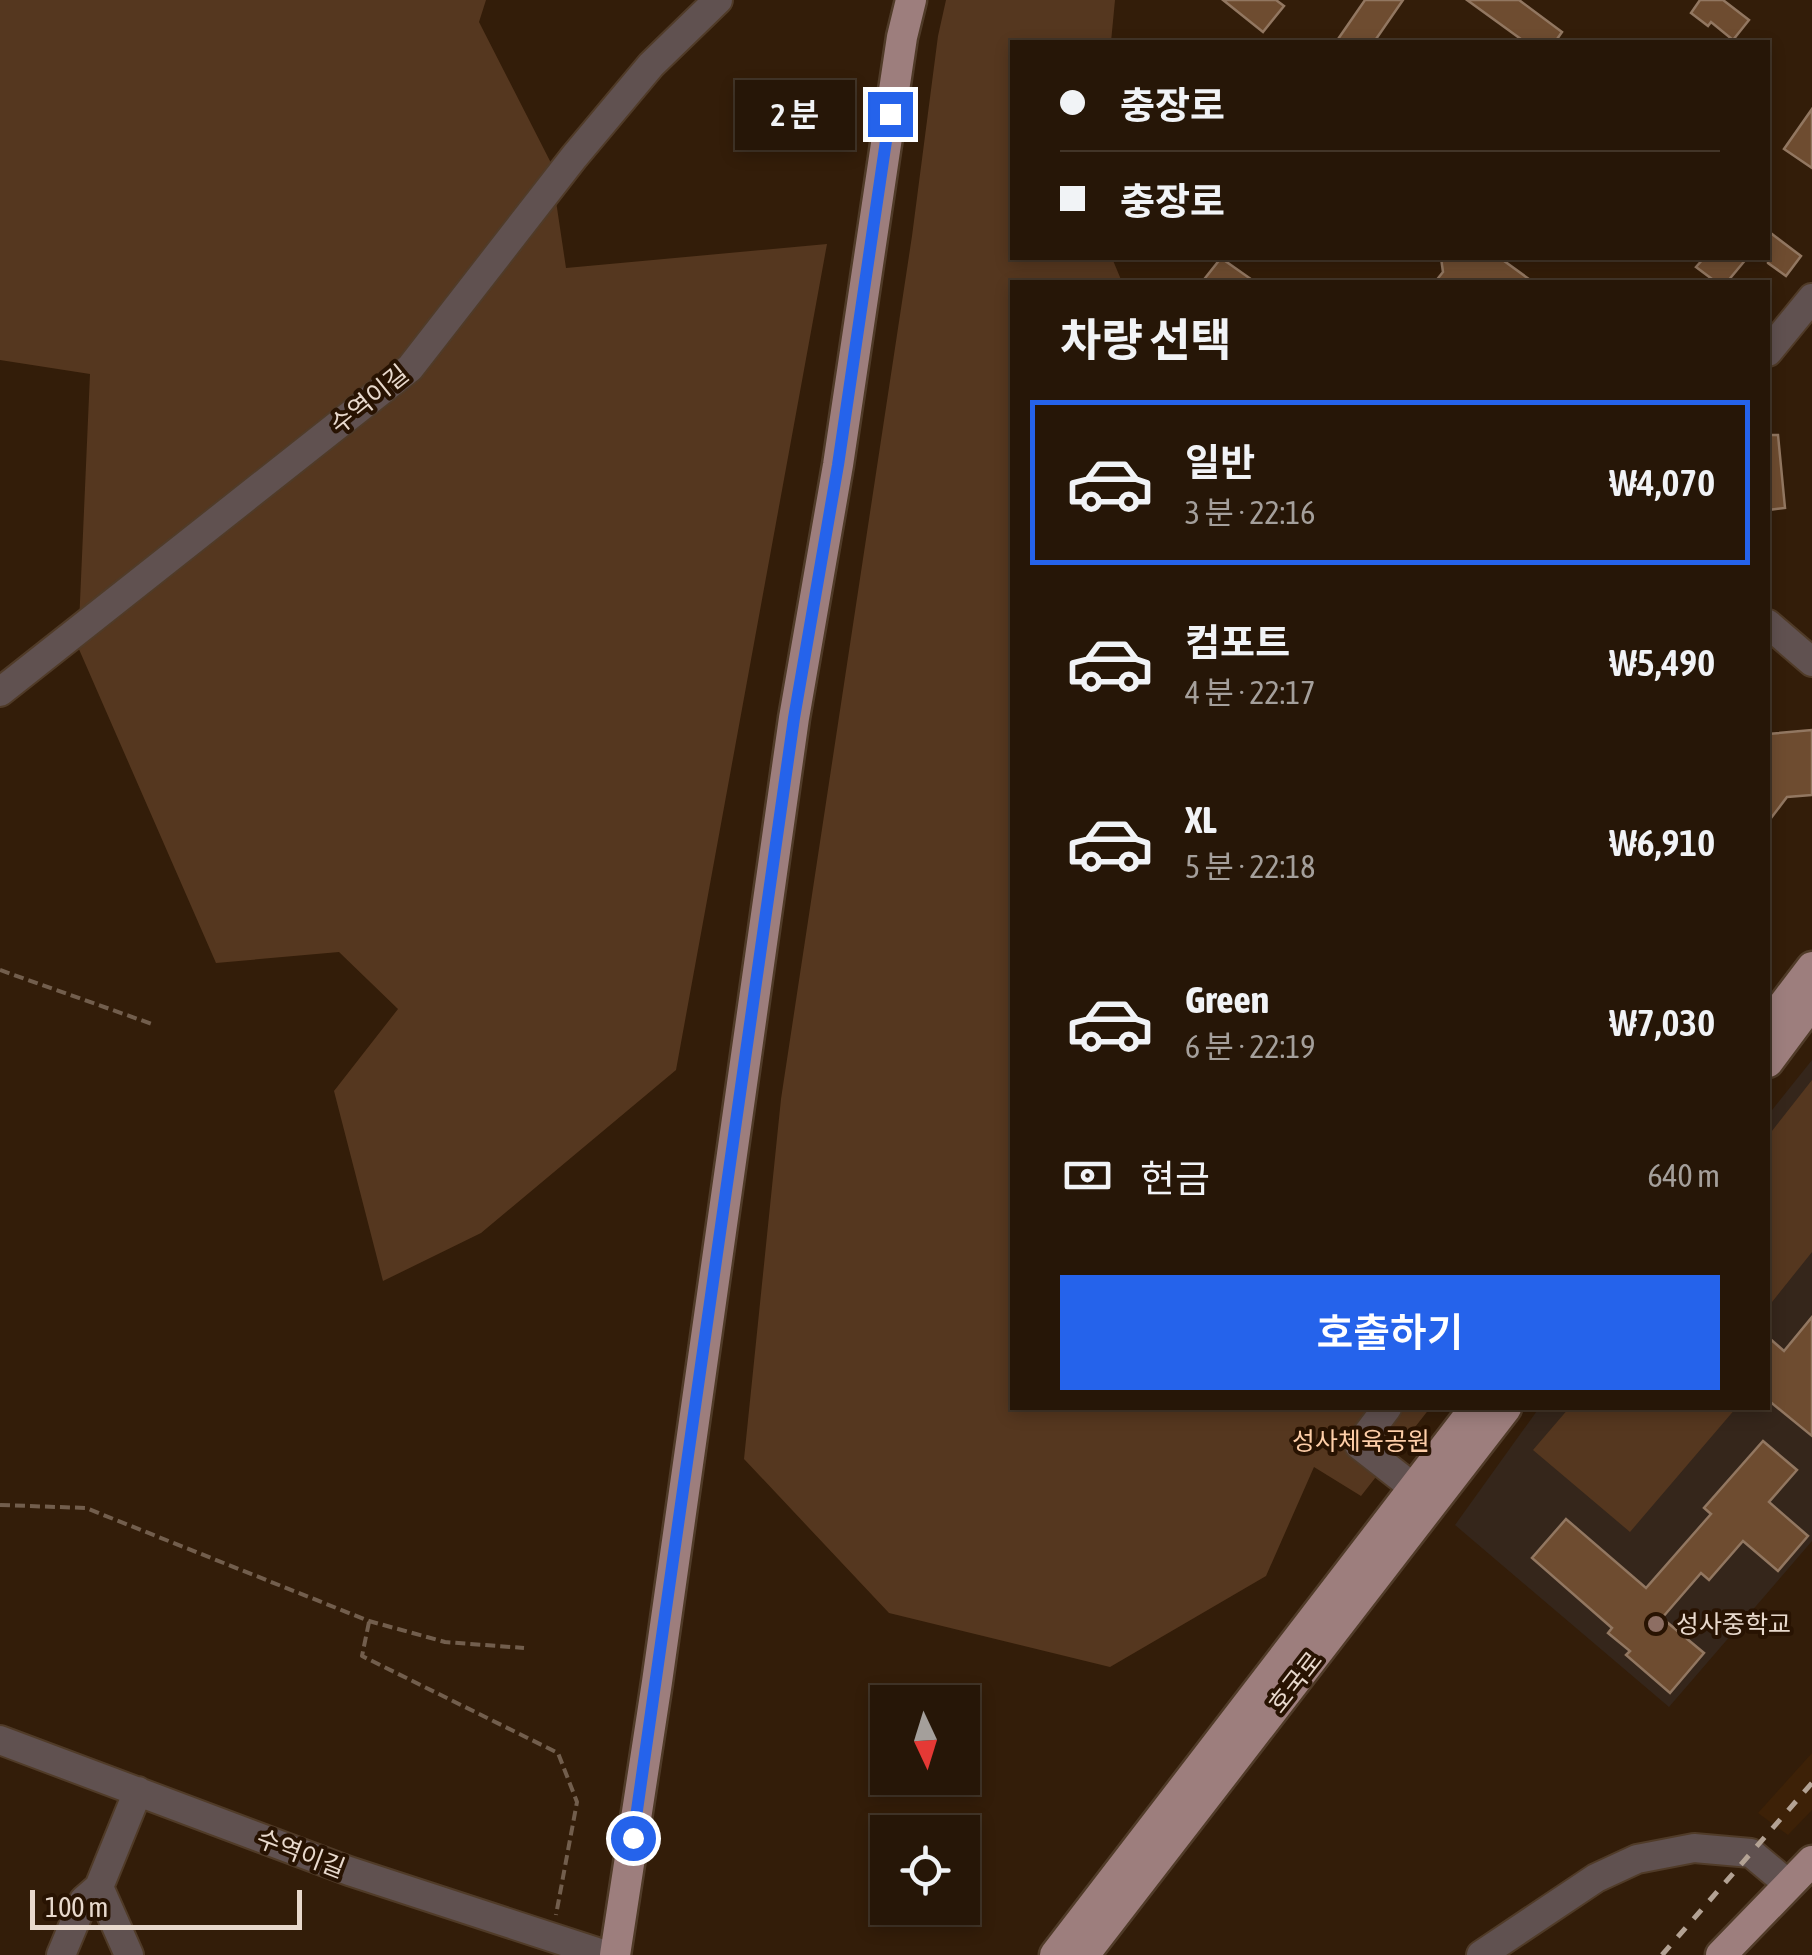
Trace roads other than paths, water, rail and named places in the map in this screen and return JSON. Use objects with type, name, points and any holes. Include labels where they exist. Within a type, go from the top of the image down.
[{"type":"main road","points":[[615,1955],[792,738],[910,0]]},
{"type":"main road","points":[[1770,1056],[1784,1013],[1812,967]]},
{"type":"main road","name":"호국로","points":[[1098,1947],[1425,1493],[1474,1410]]},
{"type":"main road","name":"호국로","points":[[1055,1955],[1425,1493],[1504,1410]]},
{"type":"main road","points":[[1720,1955],[1812,1861]]},
{"type":"street","name":"수역이길","points":[[0,692],[410,368],[650,65],[718,0]]},
{"type":"street","points":[[1770,350],[1812,298]]},
{"type":"street","points":[[1770,626],[1812,662]]},
{"type":"street","points":[[1385,1410],[1359,1444],[1425,1493]]},
{"type":"street","name":"수역이길","points":[[0,1740],[348,1871],[606,1955]]},
{"type":"street","points":[[61,1955],[84,1900],[98,1887],[138,1792]]},
{"type":"street","points":[[1481,1955],[1596,1878],[1637,1860],[1694,1848],[1751,1852],[1788,1884]]},
{"type":"street","points":[[98,1887],[129,1955]]},
{"type":"railway","points":[[1662,1955],[1812,1783]]},
{"type":"place","name":"성사중학교","points":[[1656,1624]]},
{"type":"park label","name":"성사체육공원","points":[[1361,1441]]}]
